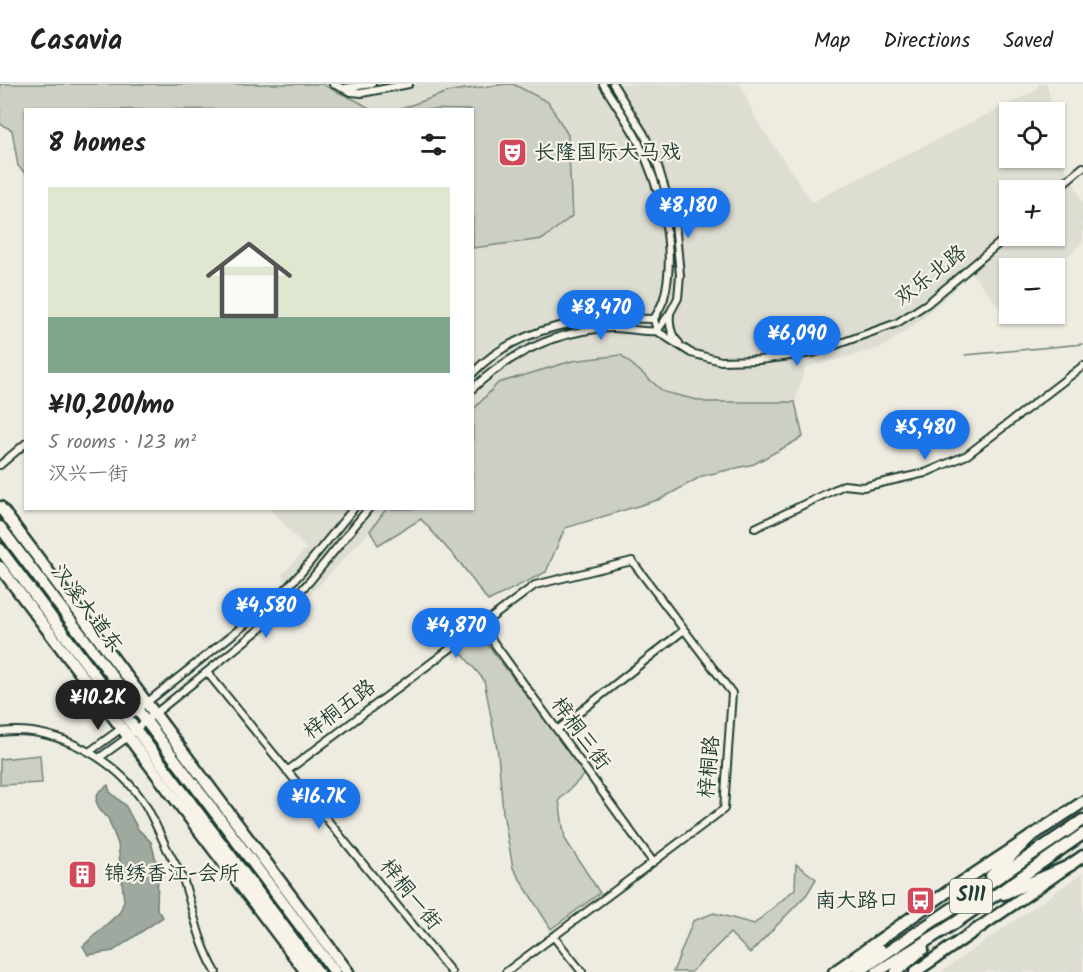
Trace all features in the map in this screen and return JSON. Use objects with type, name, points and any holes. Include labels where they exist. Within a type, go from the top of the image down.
[{"type":"main road","points":[[0,507],[335,972]]},
{"type":"main road","name":"汉溪大道东","points":[[0,527],[142,706]]},
{"type":"main road","name":"汉溪大道东","points":[[0,549],[127,718],[129,732],[318,972]]},
{"type":"main road","points":[[0,567],[129,732],[306,972]]},
{"type":"main road","points":[[150,717],[348,972]]},
{"type":"main road","points":[[834,972],[914,915],[1083,802]]},
{"type":"main road","name":"S111","points":[[858,972],[1083,820]]},
{"type":"main road","name":"S111","points":[[877,972],[955,923],[1083,834]]},
{"type":"main road","points":[[975,893],[1029,838]]},
{"type":"main road","points":[[915,972],[1083,856]]},
{"type":"main road","points":[[981,904],[1071,865]]},
{"type":"main road","points":[[841,972],[941,916]]},
{"type":"main road","points":[[896,972],[955,923]]},
{"type":"street","points":[[333,84],[351,92],[362,93],[409,84]]},
{"type":"street","points":[[344,88],[372,84]]},
{"type":"street","points":[[603,84],[636,136],[649,165],[665,224],[669,268],[664,300],[654,319],[657,331]]},
{"type":"street","points":[[474,387],[513,356],[553,338],[609,328],[657,331],[670,314],[678,298],[680,275],[675,222],[657,163],[644,134],[613,84]]},
{"type":"street","points":[[1065,182],[1083,167]]},
{"type":"street","name":"欢乐北路","points":[[657,331],[691,353],[722,361],[759,360],[813,353],[897,323],[928,303],[999,243]]},
{"type":"street","points":[[670,314],[675,339],[691,353]]},
{"type":"street","points":[[474,372],[504,347],[548,329],[602,318],[654,319]]},
{"type":"street","points":[[755,528],[844,485],[862,487],[925,473],[951,463],[967,455],[1083,366]]},
{"type":"street","points":[[0,465],[24,445]]},
{"type":"street","points":[[127,718],[271,604],[300,574],[352,510]]},
{"type":"street","points":[[99,758],[282,610],[309,582],[367,510]]},
{"type":"street","name":"梓桐五路","points":[[287,771],[535,585],[632,561]]},
{"type":"street","name":"梓桐路","points":[[506,972],[724,809],[732,693],[632,561]]},
{"type":"street","name":"梓桐三街","points":[[481,625],[654,862]]},
{"type":"street","points":[[557,730],[684,630]]},
{"type":"street","name":"梓桐一街","points":[[207,672],[451,972]]},
{"type":"street","points":[[0,732],[36,733],[70,742],[110,765],[144,803],[183,881],[196,929],[216,972]]},
{"type":"street","points":[[88,752],[129,732]]},
{"type":"street","points":[[554,936],[582,972]]},
{"type":"shaded area","points":[[0,84],[323,84],[367,108],[24,108],[24,172],[18,166],[12,130],[0,124]]},
{"type":"shaded area","points":[[309,84],[506,84],[451,91],[405,108],[340,108]]},
{"type":"shaded area","points":[[513,84],[740,84],[757,121],[812,202],[999,108],[999,168],[1065,167],[1083,203],[1083,241],[1065,260],[999,258],[999,307],[972,273],[917,323],[881,348],[805,368],[795,402],[706,402],[664,392],[620,355],[474,418],[474,248],[543,239],[548,102]]},
{"type":"shaded area","points":[[513,84],[548,102],[568,135],[572,216],[543,239],[474,248],[474,108],[403,108],[451,91]]},
{"type":"shaded area","points":[[1039,84],[1047,84],[1051,102],[1012,102],[1036,90]]},
{"type":"shaded area","points":[[621,355],[664,392],[706,402],[795,402],[803,437],[754,464],[702,476],[661,499],[565,528],[546,572],[488,601],[461,564],[421,519],[378,545],[370,531],[385,510],[474,510],[474,409],[498,383],[572,361]]},
{"type":"shaded area","points":[[272,510],[385,510],[370,531],[305,600],[283,580],[282,574],[306,549]]},
{"type":"shaded area","points":[[478,632],[586,773],[559,800],[565,839],[600,893],[551,929],[513,868],[503,813],[498,753],[484,680],[459,650]]},
{"type":"shaded area","points":[[40,755],[42,783],[0,785],[0,759]]},
{"type":"shaded area","points":[[108,785],[110,792],[125,805],[138,829],[151,842],[158,868],[157,910],[163,917],[113,951],[88,955],[83,946],[120,912],[124,901],[118,844],[108,818],[100,810],[96,801],[98,793]]},
{"type":"shaded area","points":[[796,864],[816,879],[807,894],[750,953],[730,933],[691,972],[673,972],[693,921],[714,913],[754,924],[795,889]]},
{"type":"shaded area","points":[[1083,873],[1083,972],[941,972],[981,944]]},
{"type":"waterway","points":[[965,355],[1083,344]]},
{"type":"place","name":"长隆国际大马戏","points":[[513,153]]},
{"type":"place","name":"锦绣香江-会所","points":[[83,874]]},
{"type":"place","name":"南大路口","points":[[920,901]]}]
